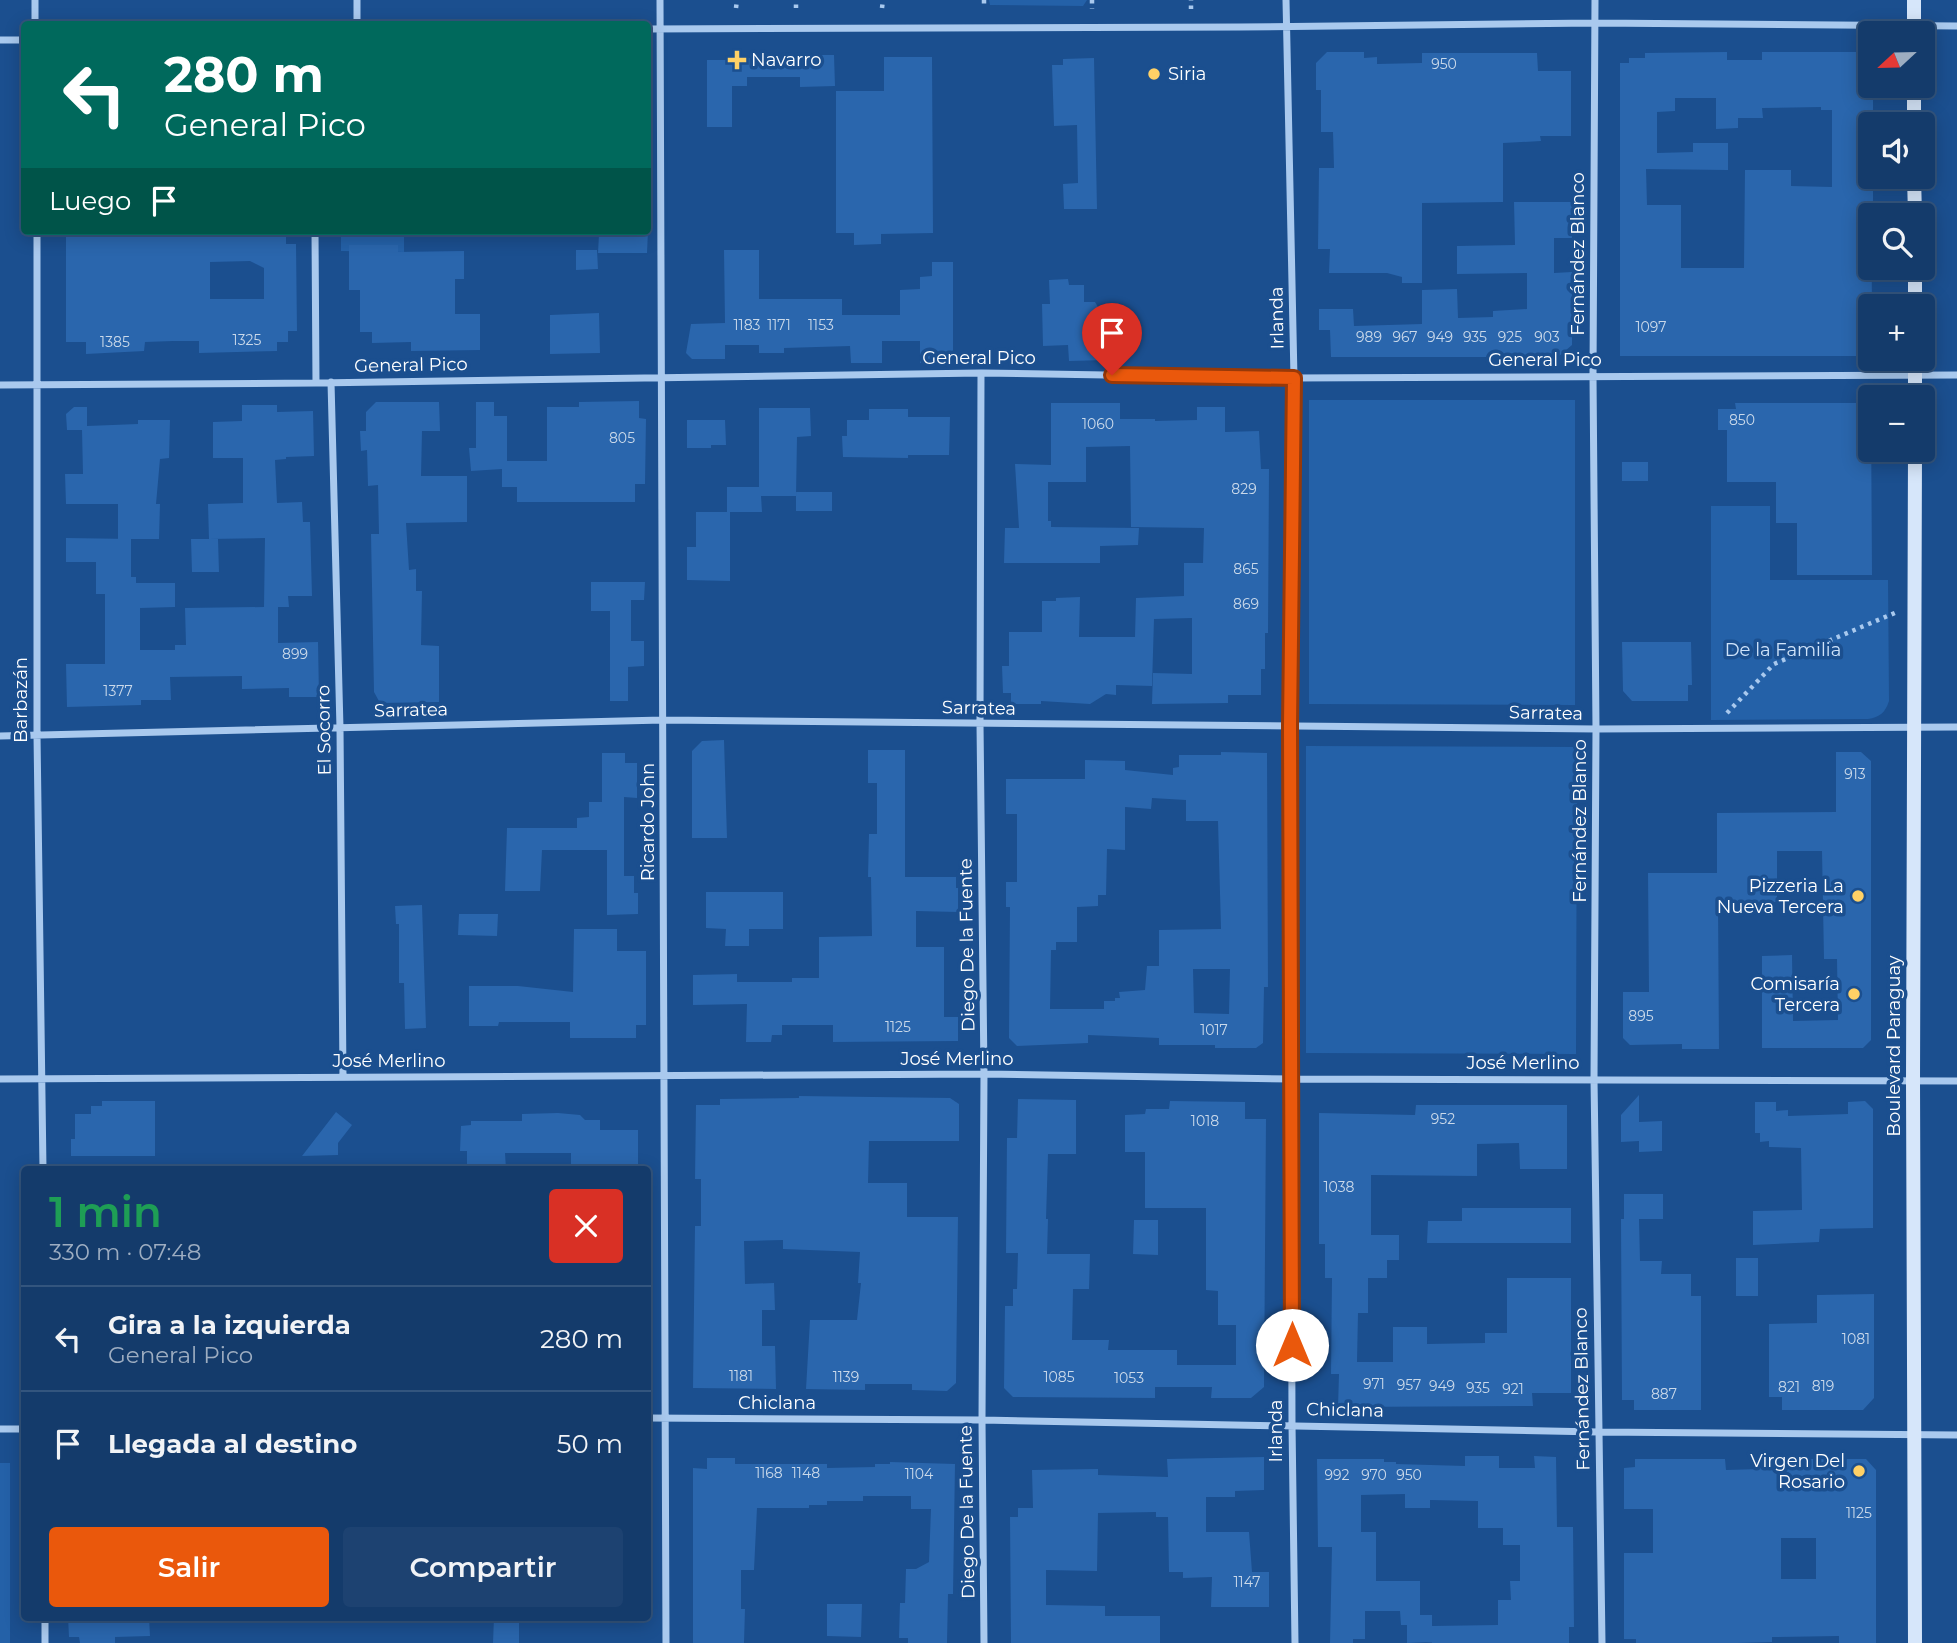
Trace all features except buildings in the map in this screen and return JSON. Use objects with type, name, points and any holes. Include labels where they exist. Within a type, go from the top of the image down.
[{"type":"main road","points":[[1914,0],[1914,21]]},
{"type":"main road","points":[[1916,371],[1916,385]]},
{"type":"main road","name":"Boulevard Paraguay","points":[[1915,462],[1915,1643]]},
{"type":"street","points":[[35,0],[35,21]]},
{"type":"street","points":[[357,0],[357,21]]},
{"type":"street","name":"Ricardo John","points":[[660,0],[666,1643]]},
{"type":"street","name":"Irlanda","points":[[1286,0],[1294,378],[1290,726],[1295,1643]]},
{"type":"street","name":"Fernández Blanco","points":[[1595,0],[1594,1079],[1601,1643]]},
{"type":"street","points":[[651,29],[1595,23],[1858,29]]},
{"type":"street","points":[[1936,28],[1957,26]]},
{"type":"street","points":[[0,40],[21,40]]},
{"type":"street","name":"Barbazán","points":[[37,235],[37,735],[43,1166]]},
{"type":"street","points":[[315,235],[316,383]]},
{"type":"street","name":"General Pico","points":[[0,385],[981,373],[1294,378],[1957,375]]},
{"type":"street","name":"Diego De la Fuente","points":[[981,373],[980,724],[984,1074],[982,1420],[985,1643]]},
{"type":"street","name":"El Socorro","points":[[331,382],[340,727],[343,1077]]},
{"type":"street","name":"Sarratea","points":[[0,736],[663,720],[1596,729],[1957,727]]},
{"type":"street","name":"José Merlino","points":[[0,1079],[984,1074],[1292,1079],[1957,1081]]},
{"type":"street","name":"Chiclana","points":[[651,1418],[1292,1424],[1598,1432],[1957,1436]]},
{"type":"street","points":[[0,1429],[21,1429]]},
{"type":"street","points":[[45,1621],[45,1643]]},
{"type":"path","points":[[736,8],[737,0]]},
{"type":"path","points":[[796,0],[796,8]]},
{"type":"path","points":[[882,8],[883,0]]},
{"type":"path","points":[[984,0],[984,8]]},
{"type":"path","points":[[1092,0],[1092,9]]},
{"type":"path","points":[[1191,0],[1191,9]]},
{"type":"path","points":[[1712,729],[1774,664],[1915,605]]},
{"type":"green space","points":[[989,0],[1087,0],[1083,6],[990,5]]},
{"type":"green space","points":[[341,235],[404,235],[404,252],[341,251]]},
{"type":"green space","points":[[1309,400],[1575,400],[1575,705],[1309,704]]},
{"type":"green space","name":"De la Familia","points":[[1711,506],[1770,506],[1770,580],[1888,580],[1889,701],[1882,714],[1868,719],[1711,720]]},
{"type":"green space","points":[[1306,746],[1577,747],[1576,1054],[1306,1053]]},
{"type":"green space","points":[[0,1463],[10,1463],[10,1643],[0,1643]]},
{"type":"place","name":"Navarro","points":[[737,60]]},
{"type":"place","name":"Siria","points":[[1154,74]]},
{"type":"place","name":"Pizzeria La Nueva Tercera","points":[[1858,896]]},
{"type":"place","name":"Comisaría Tercera","points":[[1854,994]]},
{"type":"place","name":"Virgen Del Rosario","points":[[1859,1471]]},
{"type":"route","points":[[1112,375],[1294,378],[1290,726],[1292,1345]]}]
